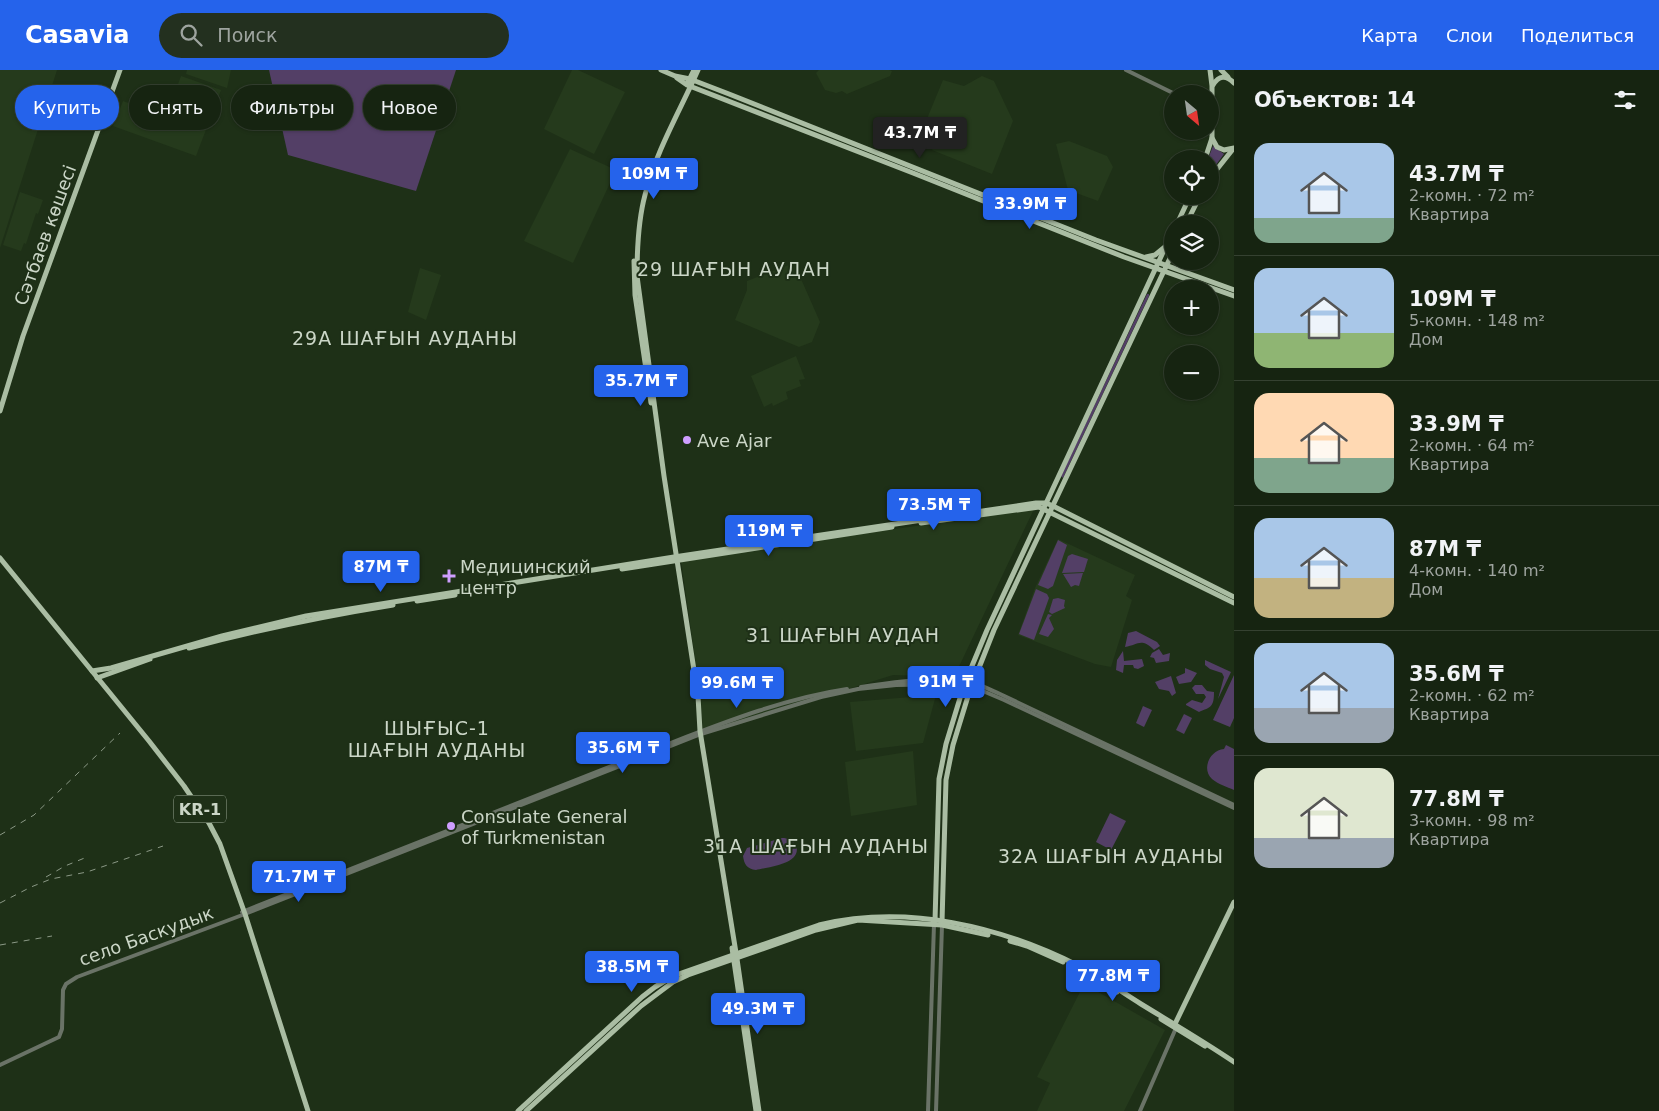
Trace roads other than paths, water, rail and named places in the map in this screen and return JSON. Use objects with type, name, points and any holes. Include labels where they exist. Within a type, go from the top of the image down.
[{"type":"main road","name":"Сәтбаев көшесі","points":[[0,411],[23,336],[120,70]]},
{"type":"main road","points":[[662,70],[689,86],[1164,268]]},
{"type":"main road","points":[[692,79],[694,70]]},
{"type":"main road","points":[[698,70],[692,79],[662,145],[645,195],[636,252],[638,294],[699,733],[735,957],[757,1111]]},
{"type":"main road","points":[[1210,70],[1212,85]]},
{"type":"main road","points":[[1221,70],[1234,83]]},
{"type":"main road","points":[[674,76],[692,79],[1144,257],[1158,266]]},
{"type":"main road","points":[[1213,85],[1216,80],[1222,77],[1228,78]]},
{"type":"main road","points":[[1213,140],[1217,147],[1224,150],[1234,148]]},
{"type":"main road","points":[[1219,167],[1234,148]]},
{"type":"main road","points":[[1144,257],[1155,255],[1164,247]]},
{"type":"main road","points":[[934,922],[939,779],[946,744],[964,683],[1164,253]]},
{"type":"main road","points":[[942,923],[946,780],[953,746],[972,684],[993,632],[1165,270]]},
{"type":"main road","points":[[1169,270],[1234,296]]},
{"type":"main road","points":[[1172,270],[1234,290]]},
{"type":"main road","points":[[1158,285],[1164,279],[1175,274]]},
{"type":"main road","points":[[1058,478],[1064,482]]},
{"type":"main road","points":[[92,672],[282,621],[954,515],[1045,506],[1234,597]]},
{"type":"main road","points":[[1052,509],[1234,603]]},
{"type":"main road","name":"KR-1","points":[[0,558],[180,780],[209,823],[220,844],[246,911],[308,1111]]},
{"type":"main road","points":[[97,678],[153,658],[236,636],[307,620],[438,596]]},
{"type":"main road","points":[[946,744],[953,746]]},
{"type":"main road","points":[[1176,1026],[1234,902]]},
{"type":"main road","points":[[1176,1026],[1234,906]]},
{"type":"main road","points":[[526,1111],[659,991],[673,982],[785,936],[840,920],[875,916],[964,925],[1035,945],[1091,973],[1234,1062]]},
{"type":"main road","points":[[518,1111],[655,987],[673,976],[735,957]]},
{"type":"main road","points":[[1176,1026],[1234,1066]]},
{"type":"street","points":[[1126,70],[1164,89]]},
{"type":"street","points":[[246,911],[699,733],[819,693],[886,683],[936,680],[972,684],[1234,807]]},
{"type":"street","name":"село Баскудык","points":[[0,1065],[59,1037],[62,1030],[63,990],[66,984],[72,980],[246,911]]},
{"type":"street","points":[[928,1111],[934,922]]},
{"type":"street","points":[[936,1111],[942,923]]},
{"type":"street","points":[[1140,1111],[1176,1026]]},
{"type":"railway","points":[[0,835],[34,815],[120,733]]},
{"type":"railway","points":[[0,903],[51,879],[87,872],[163,846]]},
{"type":"railway","points":[[46,877],[65,866],[87,857]]},
{"type":"railway","points":[[0,945],[52,936]]},
{"type":"place","name":"Ave Ajar","points":[[687,440]]},
{"type":"place","name":"Медицинский центр","points":[[449,576]]},
{"type":"place","name":"Consulate General of Turkmenistan","points":[[451,826]]},
{"type":"district","name":"29 ШАҒЫН АУДАН","points":[[734,269]]},
{"type":"district","name":"29А ШАҒЫН АУДАНЫ","points":[[405,338]]},
{"type":"district","name":"31 ШАҒЫН АУДАН","points":[[843,635]]},
{"type":"district","name":"ШЫҒЫС-1 ШАҒЫН АУДАНЫ","points":[[437,739]]},
{"type":"district","name":"31А ШАҒЫН АУДАНЫ","points":[[816,846]]},
{"type":"district","name":"32А ШАҒЫН АУДАНЫ","points":[[1111,856]]}]
